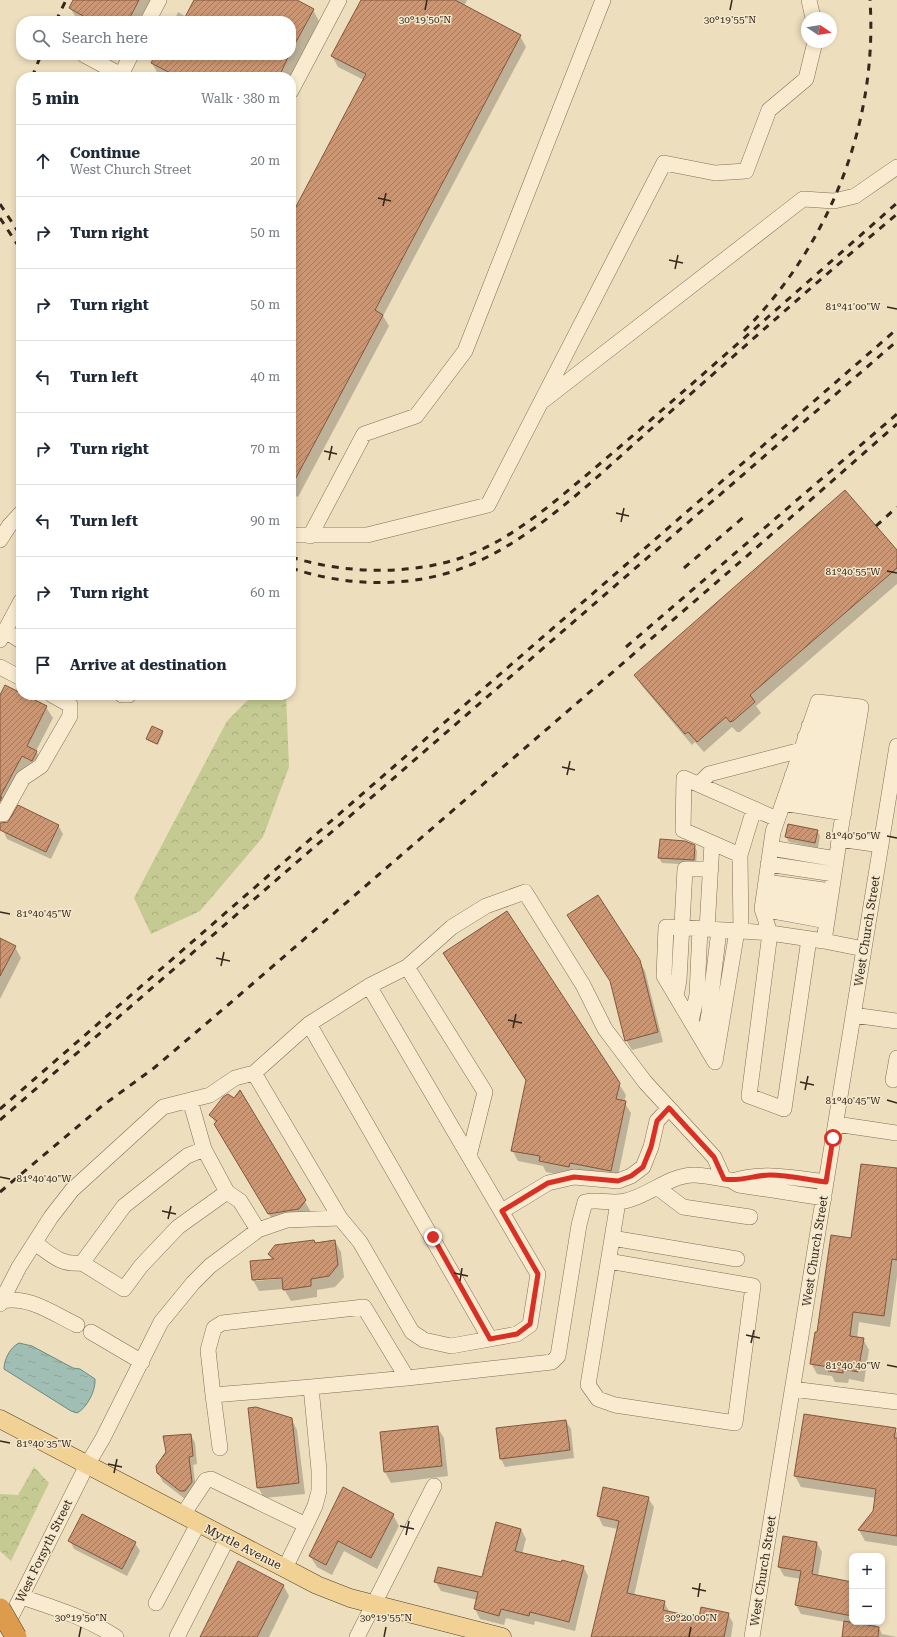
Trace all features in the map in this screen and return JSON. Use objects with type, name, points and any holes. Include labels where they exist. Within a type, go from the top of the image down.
[{"type":"highway","points":[[0,1609],[16,1637]]},
{"type":"main road","name":"Myrtle Avenue","points":[[0,1419],[227,1539],[350,1598],[502,1637]]},
{"type":"street","points":[[151,16],[159,0]]},
{"type":"street","points":[[296,82],[339,0]]},
{"type":"street","points":[[310,536],[364,434],[416,416],[465,351],[603,0]]},
{"type":"street","points":[[809,0],[812,12]]},
{"type":"street","points":[[296,535],[367,535],[488,505],[664,163],[715,172],[746,171],[769,110],[806,79],[814,48]]},
{"type":"street","points":[[93,60],[116,72]]},
{"type":"street","points":[[125,72],[129,60]]},
{"type":"street","points":[[540,404],[803,199],[834,201],[855,196],[897,167]]},
{"type":"street","points":[[0,540],[16,518]]},
{"type":"street","points":[[16,610],[2,636],[16,640]]},
{"type":"street","points":[[0,667],[16,675]]},
{"type":"street","points":[[0,814],[3,814],[23,778],[41,766],[70,716],[70,705],[61,700]]},
{"type":"street","points":[[808,939],[784,1109],[749,1096],[770,933],[764,896],[773,832],[818,702],[861,707],[824,941]]},
{"type":"street","name":"West Church Street","points":[[752,1637],[897,746]]},
{"type":"street","points":[[699,784],[709,774],[801,751],[851,766]]},
{"type":"street","points":[[801,751],[851,766]]},
{"type":"street","points":[[801,751],[851,766]]},
{"type":"street","points":[[783,803],[851,766]]},
{"type":"street","points":[[740,855],[683,830],[684,778],[777,819]]},
{"type":"street","points":[[754,809],[740,855],[739,931],[715,1062],[664,976],[666,927],[708,929],[739,931],[770,933],[864,948]]},
{"type":"street","points":[[839,839],[881,845]]},
{"type":"street","points":[[704,1043],[709,1013],[708,929],[712,843]]},
{"type":"street","points":[[771,848],[836,859]]},
{"type":"street","points":[[768,864],[834,874]]},
{"type":"street","points":[[683,928],[685,869],[711,869]]},
{"type":"street","points":[[1,1303],[19,1267],[51,1217],[78,1185],[163,1107],[210,1095],[235,1078],[254,1073],[309,1024],[369,986],[406,967],[452,927],[486,906],[525,892],[583,985],[605,1029],[645,1082],[714,1157],[728,1180]]},
{"type":"street","points":[[764,896],[830,898]]},
{"type":"street","points":[[764,896],[827,921]]},
{"type":"street","points":[[691,1021],[708,929]]},
{"type":"street","points":[[406,967],[485,1092],[469,1156]]},
{"type":"street","points":[[254,1073],[340,1218],[360,1242],[412,1332],[424,1340],[451,1346],[517,1334],[530,1324],[538,1274],[369,986]]},
{"type":"street","points":[[853,1015],[897,1022]]},
{"type":"street","points":[[309,1024],[490,1339]]},
{"type":"street","points":[[893,1080],[897,1058]]},
{"type":"street","points":[[190,1100],[204,1149],[227,1192],[240,1200],[258,1230]]},
{"type":"street","points":[[502,1211],[548,1183],[574,1177],[618,1181],[631,1176],[643,1167],[651,1147],[657,1121],[669,1108]]},
{"type":"street","points":[[836,1124],[897,1133]]},
{"type":"street","points":[[82,1263],[124,1206],[186,1156],[204,1149]]},
{"type":"street","points":[[213,1395],[407,1378],[552,1362],[558,1356],[579,1224],[585,1202],[595,1199],[606,1202],[618,1202],[644,1195],[677,1178],[695,1175],[728,1180],[739,1185],[824,1198]]},
{"type":"street","points":[[728,1180],[743,1177],[771,1175],[826,1182]]},
{"type":"street","points":[[658,1188],[683,1207],[750,1218]]},
{"type":"street","points":[[35,1243],[61,1261],[74,1264],[82,1263],[124,1289],[141,1266],[178,1227],[227,1192]]},
{"type":"street","points":[[608,1261],[753,1286],[735,1423],[615,1405],[598,1399],[588,1385],[608,1261],[618,1202]]},
{"type":"street","name":"West Forsyth Street","points":[[2,1637],[87,1465],[142,1362],[161,1322],[193,1283],[210,1266],[258,1230],[287,1220],[340,1218]]},
{"type":"street","points":[[612,1238],[737,1259]]},
{"type":"street","points":[[1,1303],[12,1299],[26,1301],[77,1325]]},
{"type":"street","points":[[220,1448],[208,1350],[214,1328],[222,1323],[364,1307],[407,1378]]},
{"type":"street","points":[[91,1332],[142,1362]]},
{"type":"street","points":[[285,1568],[315,1506],[319,1491],[319,1470],[311,1387]]},
{"type":"street","points":[[792,1389],[897,1402]]},
{"type":"street","points":[[156,1603],[206,1480],[211,1479],[306,1525]]},
{"type":"street","points":[[356,1637],[434,1486]]},
{"type":"street","points":[[177,1637],[227,1539]]},
{"type":"street","points":[[22,1597],[76,1615],[99,1626],[116,1637]]},
{"type":"green space","points":[[248,700],[286,700],[289,767],[263,837],[200,911],[151,934],[134,898],[227,721]]},
{"type":"green space","points":[[34,1467],[49,1483],[11,1561],[0,1551],[0,1494],[18,1495]]},
{"type":"water","points":[[19,1343],[32,1346],[73,1368],[80,1369],[95,1379],[94,1388],[90,1398],[81,1411],[77,1413],[71,1411],[4,1369],[8,1354],[13,1347]]},
{"type":"building","points":[[73,0],[139,0],[131,16],[83,16],[69,8]]},
{"type":"building","points":[[194,0],[297,0],[314,9],[296,42],[296,16],[186,16]]},
{"type":"building","points":[[361,0],[455,0],[521,35],[375,310],[383,315],[296,478],[296,207],[366,74],[331,56]]},
{"type":"building","points":[[152,60],[287,60],[281,72],[168,72],[151,63]]},
{"type":"building","points":[[845,490],[897,550],[897,568],[750,695],[755,702],[733,721],[730,722],[726,717],[697,742],[688,732],[685,734],[634,675]]},
{"type":"building","points":[[5,685],[16,690],[16,700],[35,700],[47,706],[27,746],[37,751],[32,761],[22,756],[0,797],[0,695]]},
{"type":"building","points":[[152,726],[163,731],[157,744],[146,739]]},
{"type":"building","points":[[18,805],[59,825],[46,852],[0,830],[0,823],[8,822]]},
{"type":"building","points":[[788,824],[818,830],[815,843],[785,837]]},
{"type":"building","points":[[660,839],[685,841],[695,845],[694,860],[658,858]]},
{"type":"building","points":[[598,895],[640,960],[658,1032],[625,1041],[610,981],[567,915]]},
{"type":"building","points":[[507,911],[620,1083],[616,1099],[626,1101],[611,1171],[570,1163],[569,1167],[539,1161],[540,1156],[511,1151],[526,1080],[443,953]]},
{"type":"building","points":[[0,938],[16,946],[0,976]]},
{"type":"building","points":[[240,1090],[306,1200],[299,1209],[268,1214],[214,1124],[217,1121],[209,1115],[223,1097],[228,1094],[234,1098]]},
{"type":"building","points":[[861,1164],[897,1168],[897,1260],[892,1259],[884,1316],[853,1312],[850,1336],[864,1338],[858,1372],[843,1369],[843,1373],[828,1371],[829,1367],[810,1364],[815,1332],[817,1332],[831,1235],[851,1238]]},
{"type":"building","points":[[314,1240],[315,1243],[335,1240],[338,1265],[329,1276],[311,1279],[311,1286],[283,1290],[282,1278],[252,1280],[250,1261],[274,1259],[268,1254],[275,1245]]},
{"type":"building","points":[[256,1407],[292,1418],[299,1483],[257,1488],[248,1408]]},
{"type":"building","points":[[804,1414],[896,1428],[894,1438],[897,1438],[897,1536],[858,1530],[873,1511],[876,1489],[794,1476]]},
{"type":"building","points":[[566,1420],[570,1450],[500,1459],[496,1428]]},
{"type":"building","points":[[438,1426],[442,1466],[384,1472],[380,1432]]},
{"type":"building","points":[[191,1434],[193,1456],[189,1457],[192,1482],[185,1491],[180,1491],[157,1473],[156,1466],[166,1452],[163,1436]]},
{"type":"building","points":[[343,1487],[394,1514],[371,1558],[338,1541],[326,1565],[309,1556]]},
{"type":"building","points":[[603,1487],[649,1497],[627,1593],[665,1601],[663,1610],[699,1618],[701,1607],[729,1613],[724,1637],[591,1637],[619,1521],[597,1516]]},
{"type":"building","points":[[82,1514],[136,1542],[122,1569],[68,1541]]},
{"type":"building","points":[[496,1522],[521,1529],[515,1551],[584,1566],[569,1622],[530,1612],[529,1616],[501,1609],[499,1616],[474,1609],[478,1592],[434,1582],[438,1567],[482,1577]]},
{"type":"building","points":[[783,1536],[817,1542],[812,1574],[849,1581],[849,1615],[795,1605],[801,1571],[778,1567]]},
{"type":"building","points":[[238,1561],[284,1585],[257,1637],[200,1637]]},
{"type":"building","points":[[844,1621],[849,1622],[849,1625],[867,1625],[879,1627],[878,1637],[842,1637]]},
{"type":"railway","points":[[58,16],[66,0]]},
{"type":"railway","points":[[744,331],[774,297],[801,260],[824,220],[842,179],[856,135],[866,91],[870,46],[870,0]]},
{"type":"railway","points":[[34,72],[39,60]]},
{"type":"railway","points":[[296,558],[313,563],[360,570],[408,569],[455,560],[490,546],[541,512],[615,451],[897,203]]},
{"type":"railway","points":[[0,204],[16,228]]},
{"type":"railway","points":[[296,570],[310,574],[350,581],[412,581],[451,572],[479,561],[505,547],[532,530],[582,490],[897,214]]},
{"type":"railway","points":[[0,218],[16,242]]},
{"type":"railway","points":[[0,1109],[897,329]]},
{"type":"railway","points":[[0,1120],[897,341]]},
{"type":"railway","points":[[626,647],[897,414]]},
{"type":"railway","points":[[0,1192],[102,1106],[154,1068],[228,1005],[755,549],[897,424]]},
{"type":"railway","points":[[876,526],[897,507]]},
{"type":"railway","points":[[684,568],[746,515]]},
{"type":"route","points":[[433,1237],[490,1339],[517,1334],[530,1324],[538,1274],[502,1211],[548,1183],[562,1179],[574,1177],[618,1181],[631,1176],[643,1167],[651,1147],[657,1121],[669,1108],[714,1157],[724,1179],[732,1181],[743,1177],[771,1175],[826,1182],[833,1138]]}]
